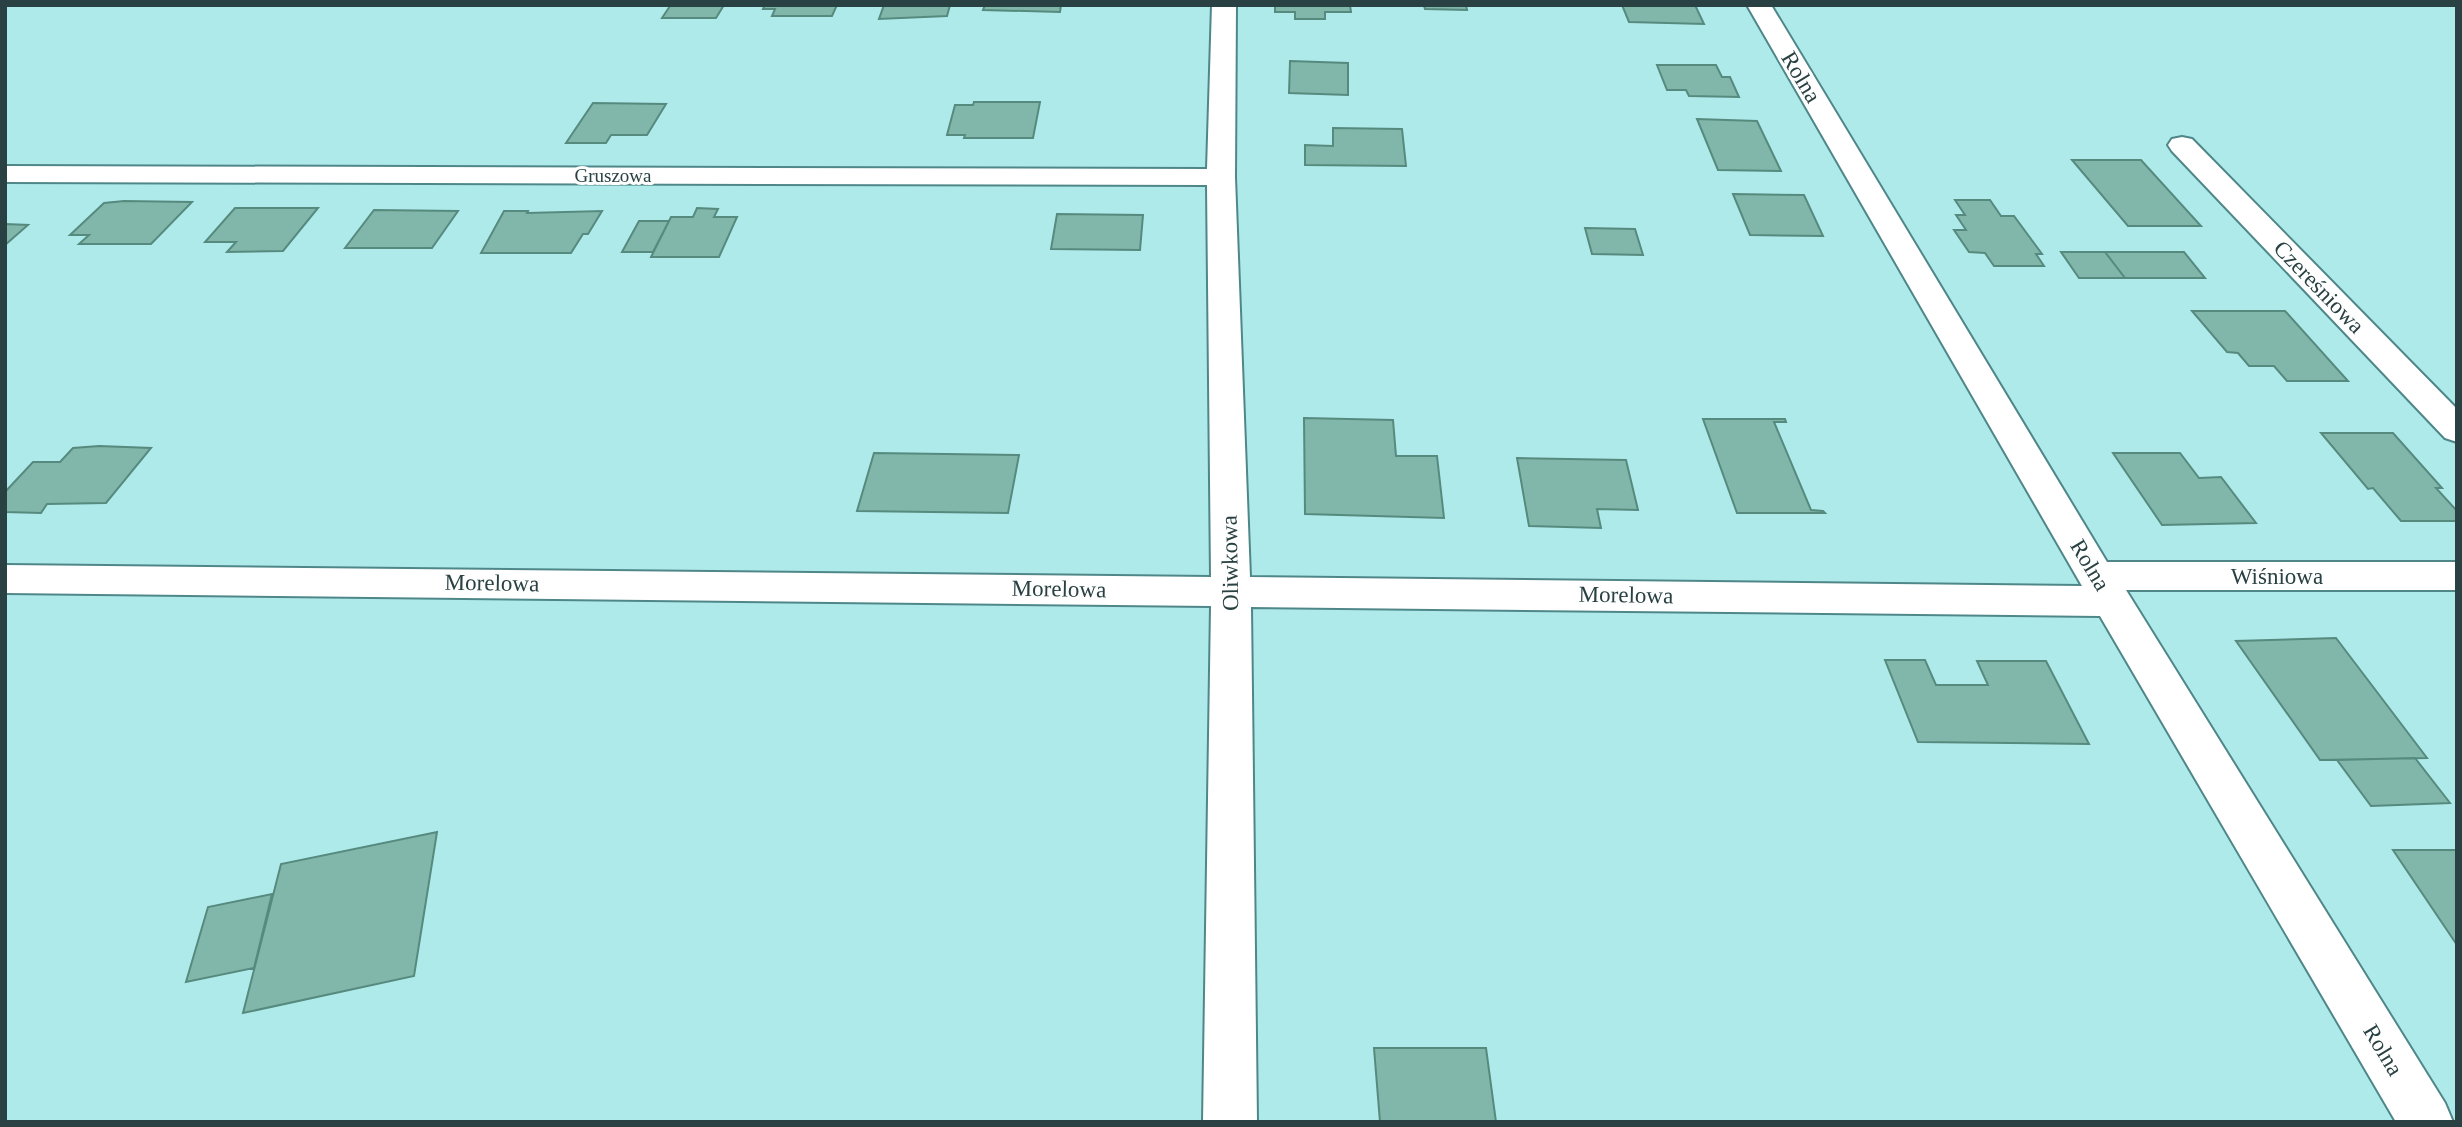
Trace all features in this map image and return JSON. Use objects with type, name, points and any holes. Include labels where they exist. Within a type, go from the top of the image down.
[{"type":"street","name":"Oliwkowa","points":[[1224,5],[1221,177],[1231,590],[1230,1122]]},
{"type":"street","name":"Rolna","points":[[1759,5],[2105,589],[2426,1122]]},
{"type":"street","name":"Czereśniowa","points":[[2182,145],[2457,430]]},
{"type":"street","name":"Gruszowa","points":[[5,173],[1221,177]]},
{"type":"street","name":"Wiśniowa","points":[[2105,589],[2457,576]]},
{"type":"street","name":"Morelowa","points":[[5,579],[1231,590],[2105,589]]},
{"type":"building","points":[[724,5],[716,18],[662,18],[670,6],[659,6]]},
{"type":"building","points":[[765,5],[837,5],[832,16],[772,16],[775,9],[763,9]]},
{"type":"building","points":[[884,5],[950,5],[947,16],[879,19]]},
{"type":"building","points":[[985,5],[1061,5],[1060,12],[983,10]]},
{"type":"building","points":[[1275,5],[1350,5],[1351,12],[1325,12],[1325,19],[1295,19],[1295,12],[1275,12]]},
{"type":"building","points":[[1398,5],[1466,5],[1467,10]]},
{"type":"building","points":[[1622,5],[1695,5],[1704,24],[1629,22]]},
{"type":"building","points":[[1290,61],[1348,63],[1348,95],[1289,93]]},
{"type":"building","points":[[1657,65],[1716,65],[1722,77],[1730,77],[1739,97],[1689,96],[1686,90],[1667,90]]},
{"type":"building","points":[[974,102],[1040,102],[1033,138],[964,138],[965,135],[947,135],[955,105],[973,105]]},
{"type":"building","points":[[593,103],[666,104],[647,135],[611,135],[606,143],[566,143]]},
{"type":"building","points":[[1697,119],[1757,121],[1781,171],[1718,170]]},
{"type":"building","points":[[1333,128],[1402,129],[1406,166],[1305,165],[1305,145],[1333,146]]},
{"type":"building","points":[[2072,160],[2141,160],[2201,226],[2128,226]]},
{"type":"building","points":[[1733,194],[1804,195],[1823,236],[1750,235]]},
{"type":"building","points":[[1955,200],[1990,200],[2001,216],[2014,216],[2042,254],[2036,254],[2044,266],[1994,266],[1985,253],[1969,252],[1954,230],[1966,230],[1956,215],[1965,215]]},
{"type":"building","points":[[192,202],[151,244],[79,244],[89,235],[70,235],[104,203]]},
{"type":"building","points":[[235,208],[318,208],[283,251],[227,252],[236,242],[205,242]]},
{"type":"building","points":[[697,208],[718,209],[714,217],[737,217],[719,257],[651,257],[671,217],[693,217]]},
{"type":"building","points":[[374,210],[458,211],[432,248],[345,248]]},
{"type":"building","points":[[504,211],[602,211],[588,234],[583,234],[571,253],[481,253]]},
{"type":"building","points":[[1057,214],[1143,215],[1140,250],[1051,249]]},
{"type":"building","points":[[639,221],[669,221],[653,252],[622,252]]},
{"type":"building","points":[[5,224],[28,225],[5,245]]},
{"type":"building","points":[[1585,228],[1635,229],[1643,255],[1592,254]]},
{"type":"building","points":[[2061,252],[2105,252],[2125,278],[2079,278]]},
{"type":"building","points":[[2105,252],[2184,252],[2205,278],[2125,278]]},
{"type":"building","points":[[2192,311],[2285,311],[2348,381],[2287,381],[2274,366],[2249,366],[2238,353],[2227,352]]},
{"type":"building","points":[[1304,418],[1393,420],[1396,456],[1437,456],[1444,518],[1305,514]]},
{"type":"building","points":[[1703,419],[1785,419],[1786,422],[1774,422],[1811,510],[1825,513],[1737,513]]},
{"type":"building","points":[[2321,433],[2393,433],[2442,488],[2436,488],[2457,511],[2457,521],[2401,521],[2373,488],[2368,489]]},
{"type":"building","points":[[73,448],[151,448],[106,503],[47,504],[41,513],[5,512],[5,492],[33,462],[60,462]]},
{"type":"building","points":[[874,453],[1019,455],[1008,513],[857,511]]},
{"type":"building","points":[[2113,453],[2180,453],[2199,478],[2221,477],[2256,523],[2162,525]]},
{"type":"building","points":[[1517,458],[1626,460],[1638,510],[1597,509],[1601,528],[1529,526]]},
{"type":"building","points":[[2336,638],[2427,758],[2320,760],[2236,641]]},
{"type":"building","points":[[1885,660],[1925,660],[1936,685],[1988,685],[1977,661],[2046,661],[2089,744],[1918,742]]},
{"type":"building","points":[[2415,758],[2450,803],[2371,806],[2337,760]]},
{"type":"building","points":[[437,832],[414,976],[243,1013],[281,864]]},
{"type":"building","points":[[2393,850],[2457,850],[2457,945]]},
{"type":"building","points":[[272,894],[254,968],[186,982],[208,907]]},
{"type":"building","points":[[1374,1048],[1486,1048],[1496,1122],[1380,1122]]}]
